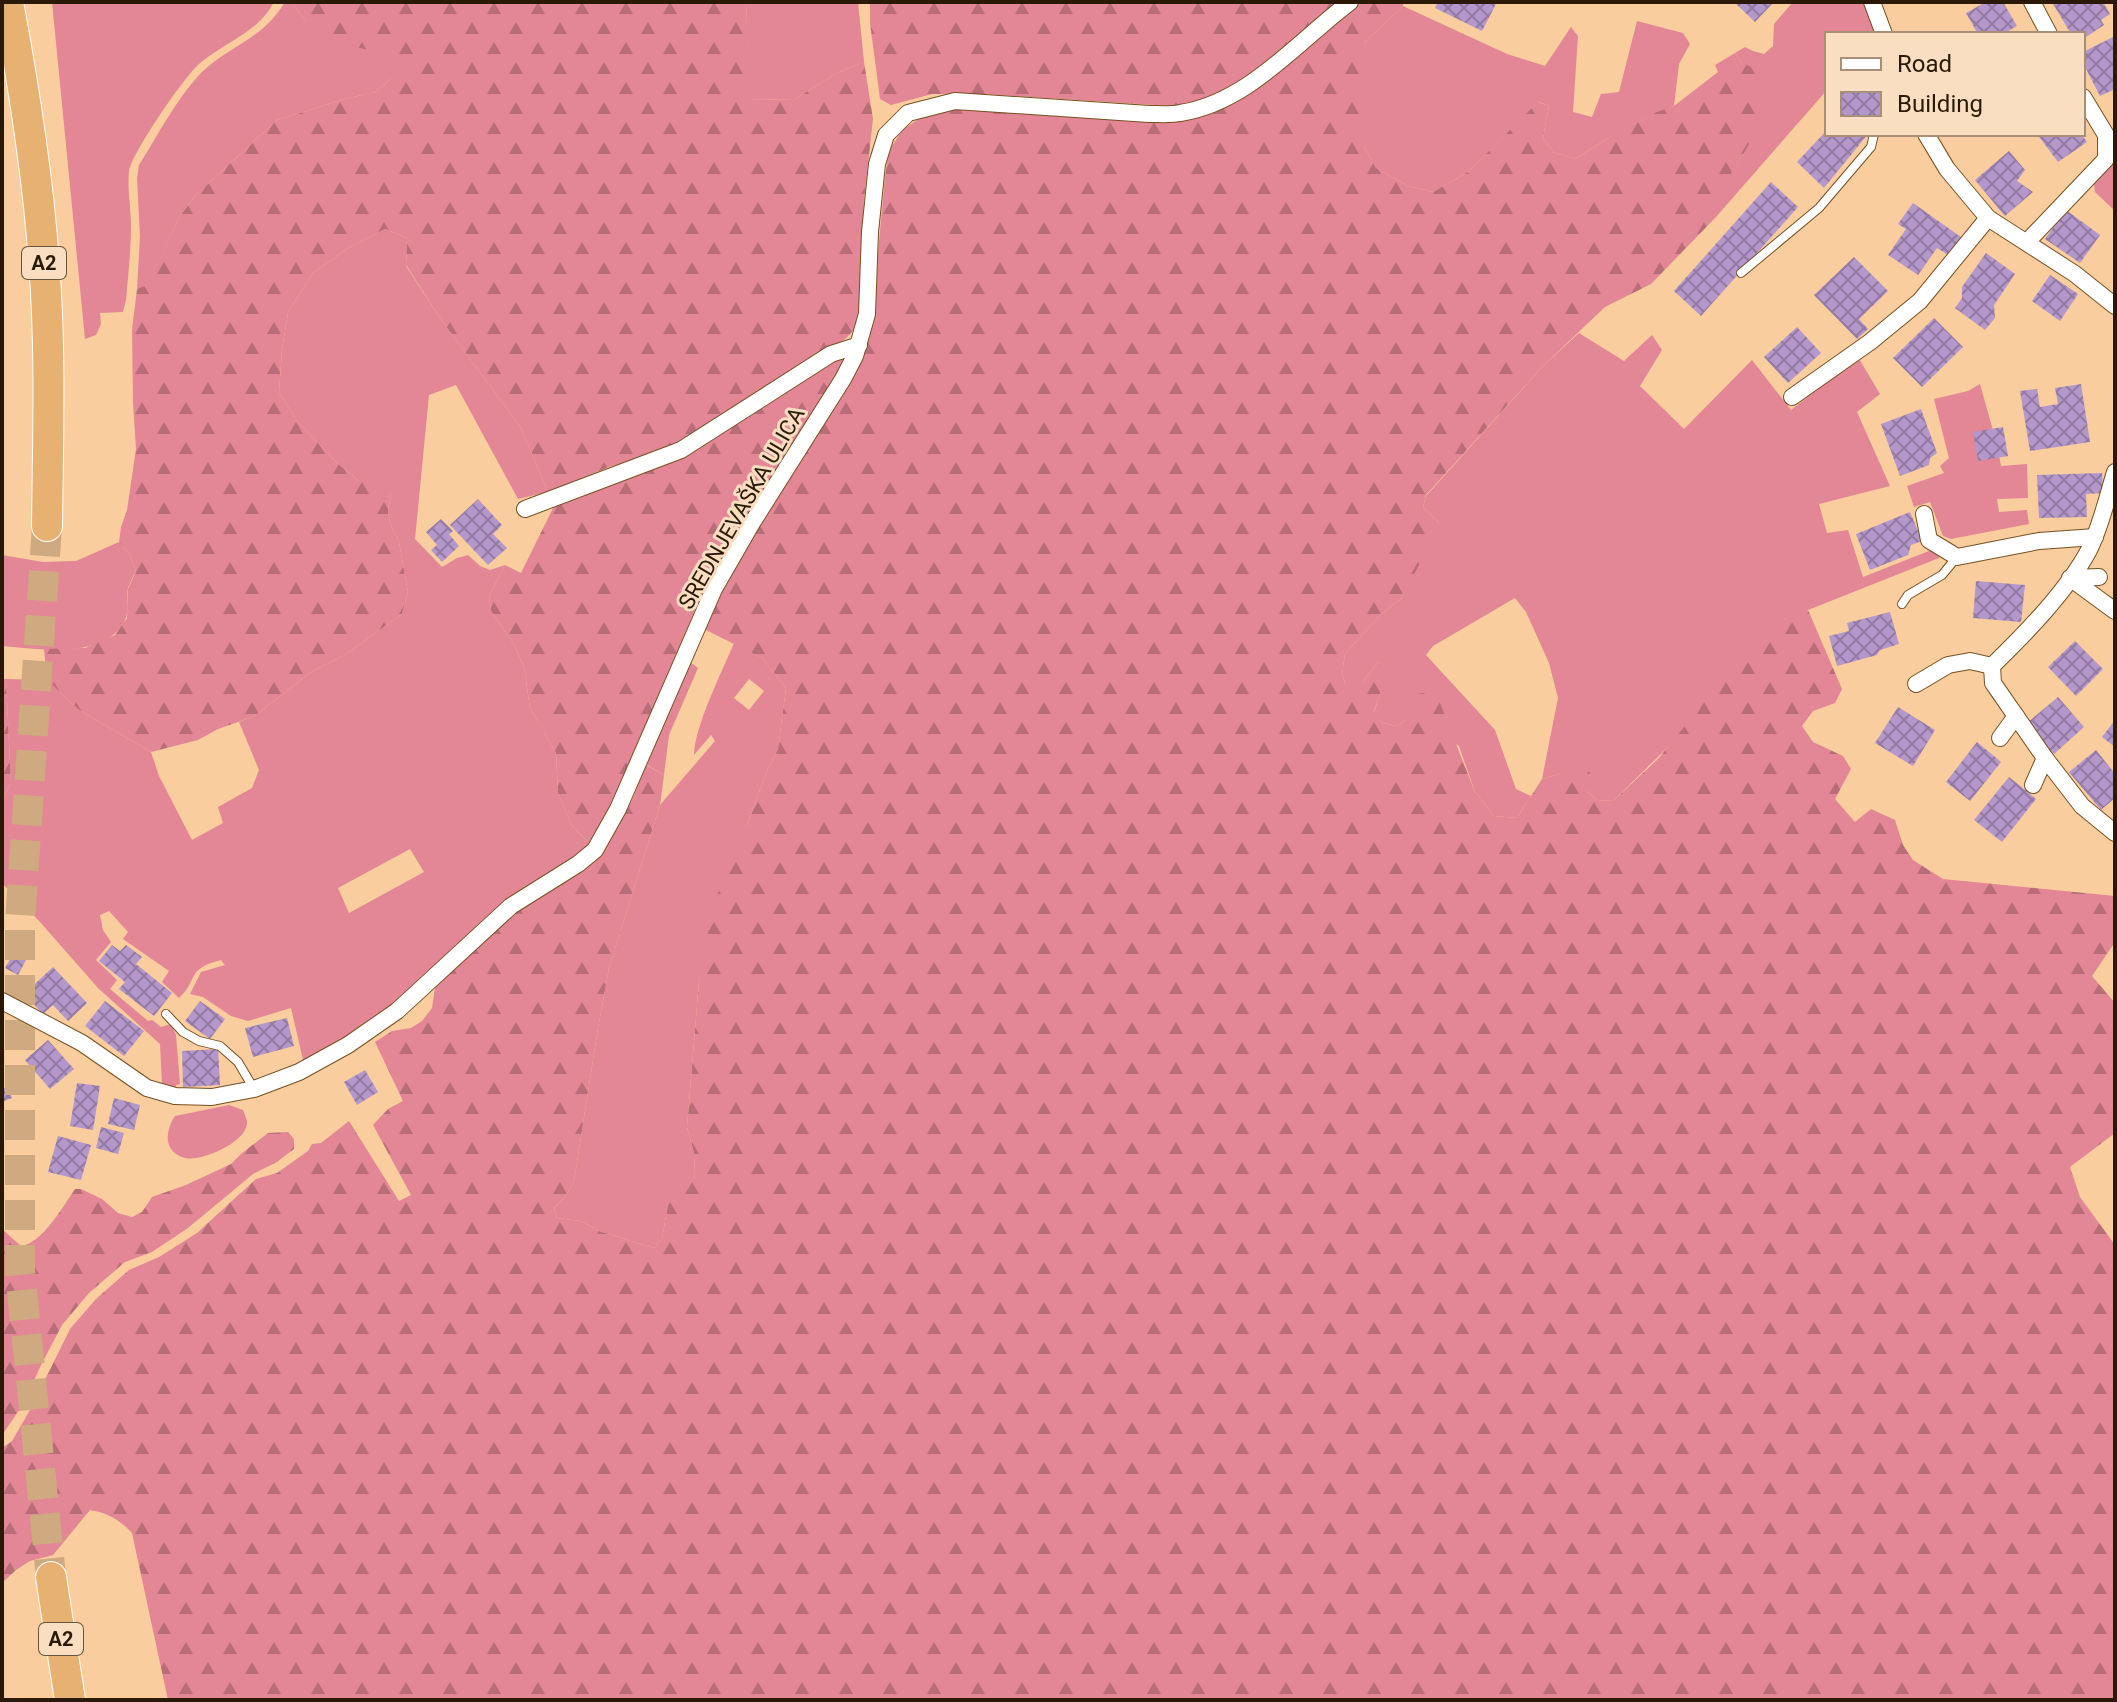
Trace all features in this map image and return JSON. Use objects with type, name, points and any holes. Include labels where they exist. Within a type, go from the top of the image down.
[{"type":"highway","name":"A2","points":[[8,2],[23,81],[44,263],[48,368],[47,526]]},
{"type":"highway","name":"A2","points":[[51,1577],[70,1700]]},
{"type":"street","name":"SREDNJEVAŠKA ULICA","points":[[2,1001],[82,1043],[147,1088],[175,1096],[212,1097],[254,1089],[299,1072],[348,1045],[397,1011],[511,906],[595,850],[618,809],[714,589],[843,379],[859,345],[867,314],[870,232],[877,164],[886,135],[908,113],[955,101],[1180,114],[1210,105],[1246,87],[1350,2]]},
{"type":"street","points":[[1872,2],[1883,32]]},
{"type":"street","points":[[2032,2],[2048,32]]},
{"type":"street","points":[[2027,242],[2106,159],[2106,135],[2085,100]]},
{"type":"street","points":[[1927,136],[1947,169],[1988,218],[2075,274],[2115,306]]},
{"type":"street","points":[[1792,397],[1870,342],[1920,301],[1988,218]]},
{"type":"street","points":[[525,509],[681,450],[831,354],[859,345]]},
{"type":"street","points":[[2115,472],[2088,552],[2025,633],[1992,666],[1993,683],[2045,758],[2115,833]]},
{"type":"street","points":[[1924,514],[1929,540],[1957,557],[2039,541],[2095,537]]},
{"type":"street","points":[[2070,578],[2099,577]]},
{"type":"street","points":[[2070,578],[2115,611]]},
{"type":"street","points":[[1916,684],[1948,665],[1970,661],[1992,666]]},
{"type":"street","points":[[2000,738],[2016,716]]},
{"type":"street","points":[[2033,785],[2045,758]]},
{"type":"lane","points":[[1741,273],[1819,208],[1871,147],[1874,136]]},
{"type":"lane","points":[[1902,604],[1908,595],[1942,575],[1957,557]]},
{"type":"lane","points":[[166,1014],[183,1032],[199,1041],[220,1046],[238,1062],[254,1089]]},
{"type":"green space","points":[[52,2],[274,2],[259,22],[199,64],[139,149],[129,171],[131,226],[123,312],[100,313],[101,324],[96,335],[85,339]]},
{"type":"green space","points":[[285,2],[290,2],[306,20],[391,56],[391,79],[375,92],[277,120],[195,196],[180,216],[147,286],[137,289],[139,165],[192,83],[212,64],[266,26]]},
{"type":"green space","points":[[290,2],[746,2],[750,100],[795,99],[837,73],[864,62],[873,119],[864,200],[858,326],[844,340],[703,430],[651,455],[609,467],[548,492],[521,428],[440,318],[406,265],[407,238],[385,229],[350,247],[313,273],[288,312],[279,393],[298,422],[337,463],[359,481],[378,481],[391,494],[388,511],[390,523],[399,542],[408,592],[402,614],[343,656],[311,672],[255,716],[198,740],[151,752],[79,710],[47,680],[44,649],[85,648],[115,635],[127,618],[128,589],[136,571],[130,555],[119,542],[136,449],[132,330],[137,289],[147,285],[180,216],[195,196],[277,120],[375,92],[391,79],[390,56],[331,40]]},
{"type":"green space","points":[[746,2],[858,2],[864,62],[837,73],[795,99],[749,100]]},
{"type":"green space","points":[[870,2],[1339,2],[1274,58],[1238,84],[1202,102],[1170,106],[983,94],[932,94],[891,105],[880,99]]},
{"type":"green space","points":[[1353,2],[1403,2],[1403,6],[1364,43],[1364,146],[1376,168],[1408,186],[1433,192],[1468,172],[1538,102],[1549,106],[1543,138],[1553,152],[1575,159],[1620,131],[1674,106],[1718,72],[1715,65],[1735,53],[1742,64],[1757,68],[1765,115],[1709,208],[1716,217],[1651,284],[1605,307],[1544,365],[1426,495],[1423,507],[1439,523],[1436,533],[1401,599],[1381,614],[1345,654],[1342,674],[1345,683],[1362,683],[1378,662],[1390,667],[1374,711],[1382,723],[1397,726],[1406,720],[1412,695],[1424,693],[1440,703],[1475,792],[1494,816],[1517,818],[1542,779],[1560,774],[1573,764],[1590,772],[1586,791],[1598,801],[1614,800],[1658,759],[1724,678],[1808,610],[1842,689],[1835,703],[1813,711],[1802,726],[1813,742],[1843,756],[1851,769],[1835,799],[1855,822],[1871,809],[1895,820],[1903,845],[1913,860],[1943,879],[2115,896],[2115,942],[2092,976],[2115,1003],[2115,1133],[2070,1167],[2080,1197],[2115,1245],[2115,1700],[168,1700],[132,1533],[118,1521],[90,1510],[53,1555],[30,1561],[2,1583],[2,1448],[12,1441],[30,1410],[70,1329],[96,1299],[129,1270],[159,1257],[197,1233],[256,1179],[277,1173],[308,1151],[312,1144],[321,1143],[349,1121],[399,1201],[411,1195],[373,1125],[388,1109],[403,1101],[375,1042],[392,1031],[411,1028],[422,1021],[432,1008],[435,988],[519,907],[599,854],[633,798],[646,765],[664,775],[660,805],[609,968],[574,1181],[554,1208],[557,1218],[581,1221],[599,1231],[654,1248],[662,1239],[668,1204],[675,1193],[688,1189],[695,1175],[694,1153],[687,1127],[699,981],[713,904],[778,749],[786,688],[762,658],[704,629],[725,583],[873,306],[889,151],[902,130],[948,105],[1213,110]]},
{"type":"green space","points":[[1793,2],[1864,2],[1876,32],[1825,32],[1825,92],[1716,217],[1708,208],[1744,153],[1742,64],[1735,53],[1745,47],[1764,54],[1773,46],[1774,24]]},
{"type":"green space","points":[[1403,6],[1507,54],[1545,66],[1571,27],[1578,36],[1573,112],[1592,117],[1601,94],[1619,92],[1637,21],[1683,33],[1690,44],[1679,64],[1674,106],[1635,123],[1575,159],[1553,152],[1543,138],[1549,106],[1539,102],[1468,172],[1433,192],[1408,186],[1376,168],[1364,146],[1364,43]]},
{"type":"green space","points":[[2115,149],[2115,211],[2095,192],[2094,184],[2087,178]]},
{"type":"green space","points":[[385,229],[407,238],[406,266],[521,428],[548,492],[518,499],[456,385],[429,395],[415,539],[442,567],[468,555],[490,570],[505,565],[489,596],[491,611],[513,643],[524,667],[530,708],[556,753],[558,794],[572,826],[591,845],[575,859],[532,883],[491,913],[416,988],[333,1049],[304,1064],[291,1008],[248,1021],[231,1016],[203,997],[190,994],[201,972],[225,965],[221,960],[197,971],[179,998],[162,982],[169,971],[123,939],[128,932],[109,911],[100,915],[103,930],[111,942],[96,960],[117,980],[110,989],[148,1021],[152,1020],[161,1027],[171,1024],[176,1035],[180,1084],[175,1089],[162,1084],[160,1044],[98,988],[2,883],[2,800],[11,783],[6,679],[47,680],[79,710],[151,752],[159,776],[192,840],[223,823],[218,807],[252,788],[259,770],[239,722],[255,716],[311,672],[343,656],[402,614],[408,592],[399,542],[390,523],[388,511],[391,494],[359,481],[337,463],[298,422],[279,393],[288,312],[313,273],[350,247]],"holes":[[[410,849],[424,872],[349,913],[338,888]]]},
{"type":"green space","points":[[1579,333],[1624,361],[1652,335],[1662,350],[1640,386],[1684,429],[1752,360],[1791,410],[1858,357],[1880,394],[1857,412],[1890,486],[1819,504],[1827,533],[1848,530],[1863,577],[1939,547],[1939,558],[1808,610],[1614,800],[1598,801],[1585,790],[1590,772],[1542,779],[1558,698],[1549,663],[1526,612],[1515,598],[1433,646],[1426,655],[1495,730],[1516,789],[1531,796],[1517,818],[1494,816],[1475,792],[1459,746],[1406,720],[1397,726],[1382,723],[1374,712],[1389,667],[1378,662],[1362,683],[1345,683],[1342,674],[1345,654],[1381,614],[1401,599],[1439,523],[1423,507],[1426,496],[1544,365]]},
{"type":"green space","points":[[834,357],[845,360],[727,551],[694,612],[639,750],[591,845],[572,826],[558,794],[556,753],[530,708],[524,667],[513,643],[491,611],[489,596],[505,565],[521,573],[557,500],[655,465]]},
{"type":"green space","points":[[1980,384],[2001,466],[2027,464],[2028,498],[1997,499],[1999,512],[2027,510],[2029,524],[1951,539],[1943,536],[1930,502],[1914,507],[1907,486],[1944,473],[1940,466],[1949,458],[1934,399],[1968,391]]},
{"type":"green space","points":[[119,542],[130,555],[136,571],[128,588],[125,620],[116,633],[87,647],[70,649],[2,646],[2,555],[43,562],[76,561]]},
{"type":"green space","points":[[734,643],[762,658],[786,688],[778,749],[747,825],[699,981],[687,1127],[694,1153],[695,1175],[688,1190],[668,1204],[662,1239],[654,1248],[599,1231],[581,1221],[557,1218],[554,1208],[574,1181],[609,968],[660,805],[715,741],[711,735],[694,755],[704,714]],"holes":[[[749,679],[764,691],[749,710],[734,698]]]},
{"type":"green space","points":[[691,663],[698,668],[669,735],[664,775],[647,765]]},
{"type":"green space","points":[[2,679],[6,679],[11,783],[2,800]]},
{"type":"green space","points":[[229,1105],[243,1110],[247,1122],[240,1137],[202,1157],[185,1158],[173,1151],[168,1134],[175,1116]]},
{"type":"green space","points":[[288,1132],[294,1139],[294,1149],[253,1174],[188,1228],[152,1252],[125,1262],[89,1293],[62,1325],[24,1403],[2,1435],[2,1229],[21,1246],[29,1243],[52,1223],[75,1189],[102,1199],[118,1213],[132,1217],[142,1212],[152,1197],[231,1164],[268,1133]]},
{"type":"building","points":[[1438,2],[1497,2],[1482,31],[1435,8]]},
{"type":"building","points":[[1734,2],[1774,2],[1755,22]]},
{"type":"building","points":[[1986,2],[2003,2],[2017,26],[2006,32],[1977,32],[1966,13]]},
{"type":"building","points":[[2052,2],[2103,2],[2110,14],[2101,20],[2104,25],[2085,38],[2085,32],[2070,32]]},
{"type":"building","points":[[2115,36],[2115,89],[2100,96],[2085,67],[2085,51]]},
{"type":"building","points":[[1825,132],[1825,136],[1866,136],[1824,188],[1797,162]]},
{"type":"building","points":[[2038,136],[2082,136],[2087,142],[2058,162]]},
{"type":"building","points":[[2009,151],[2025,170],[2017,181],[2033,192],[2005,216],[1975,180]]},
{"type":"building","points":[[1771,182],[1798,207],[1701,316],[1674,291]]},
{"type":"building","points":[[1913,203],[1961,237],[1948,255],[1937,248],[1918,275],[1888,255],[1906,229],[1898,224]]},
{"type":"building","points":[[2066,210],[2100,235],[2080,263],[2045,239]]},
{"type":"building","points":[[1986,253],[2015,274],[1994,305],[1995,318],[1985,330],[1955,308],[1962,298],[1962,287]]},
{"type":"building","points":[[1854,257],[1888,291],[1859,319],[1868,329],[1857,339],[1814,295]]},
{"type":"building","points":[[2050,275],[2078,294],[2060,321],[2032,301]]},
{"type":"building","points":[[1934,318],[1963,347],[1922,387],[1893,358]]},
{"type":"building","points":[[1797,327],[1821,353],[1788,383],[1764,357]]},
{"type":"building","points":[[2081,384],[2090,442],[2030,451],[2020,391],[2037,389],[2040,407],[2058,404],[2055,388]]},
{"type":"building","points":[[1921,409],[1937,453],[1930,458],[1929,465],[1900,476],[1881,424]]},
{"type":"building","points":[[2003,427],[2008,456],[1978,461],[1973,432]]},
{"type":"building","points":[[2102,473],[2103,493],[2086,494],[2087,517],[2039,518],[2037,475]]},
{"type":"building","points":[[478,499],[502,525],[493,534],[507,548],[488,565],[450,525]]},
{"type":"building","points":[[1910,512],[1922,541],[1911,545],[1908,555],[1870,570],[1856,534]]},
{"type":"building","points":[[441,519],[453,531],[449,534],[459,546],[442,562],[431,550],[437,545],[426,532]]},
{"type":"building","points":[[1976,581],[2025,585],[2021,622],[1973,618]]},
{"type":"building","points":[[1890,612],[1899,644],[1880,650],[1877,655],[1837,666],[1829,636],[1849,631],[1847,623]]},
{"type":"building","points":[[2075,641],[2103,669],[2076,696],[2048,667]]},
{"type":"building","points":[[2058,697],[2084,727],[2054,754],[2027,723]]},
{"type":"building","points":[[1898,707],[1935,730],[1913,766],[1875,743]]},
{"type":"building","points":[[2115,720],[2115,747],[2102,737]]},
{"type":"building","points":[[1977,742],[2001,762],[1970,801],[1946,782]]},
{"type":"building","points":[[2096,750],[2115,774],[2115,798],[2101,810],[2069,772]]},
{"type":"building","points":[[2009,777],[2036,799],[2002,842],[1974,820]]},
{"type":"building","points":[[112,945],[120,951],[126,945],[142,957],[136,964],[172,993],[154,1016],[119,989],[125,982],[99,961]]},
{"type":"building","points":[[13,954],[26,960],[18,975],[5,968]]},
{"type":"building","points":[[53,967],[87,1003],[68,1021],[53,1005],[43,1014],[24,994]]},
{"type":"building","points":[[105,1001],[144,1031],[124,1056],[85,1026]]},
{"type":"building","points":[[200,1001],[225,1019],[210,1039],[185,1021]]},
{"type":"building","points":[[287,1018],[294,1046],[253,1057],[245,1028]]},
{"type":"building","points":[[48,1040],[74,1069],[50,1089],[25,1060]]},
{"type":"building","points":[[218,1049],[220,1085],[183,1087],[182,1051]]},
{"type":"building","points":[[365,1070],[378,1092],[357,1105],[344,1082]]},
{"type":"building","points":[[77,1083],[100,1086],[93,1130],[70,1126]]},
{"type":"building","points":[[7,1087],[12,1098],[2,1102],[2,1089]]},
{"type":"building","points":[[114,1098],[140,1105],[134,1130],[108,1124]]},
{"type":"building","points":[[101,1127],[124,1133],[118,1154],[96,1148]]},
{"type":"building","points":[[58,1136],[91,1145],[81,1180],[48,1172]]},
{"type":"tunnel","points":[[47,526],[20,922],[20,1271],[51,1577]]}]
